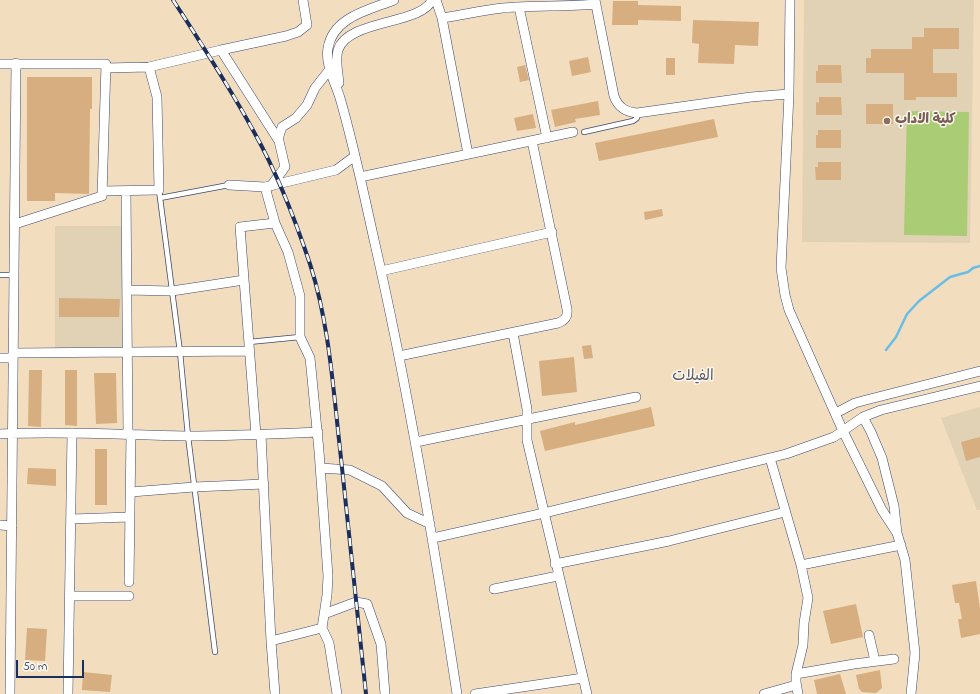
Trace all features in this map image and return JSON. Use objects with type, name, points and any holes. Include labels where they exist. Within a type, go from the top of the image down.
[{"type":"street","points":[[106,68],[149,67],[298,32],[306,25],[303,0]]},
{"type":"street","points":[[394,0],[342,22],[333,33],[328,46],[328,60],[340,96],[360,177],[416,442],[433,538],[456,694]]},
{"type":"street","points":[[340,96],[337,60],[339,48],[344,40],[355,32],[404,17],[424,9],[432,0]]},
{"type":"street","points":[[436,0],[442,18],[468,154]]},
{"type":"street","points":[[790,0],[790,94],[781,268],[782,281],[790,310],[844,431],[882,510],[898,533]]},
{"type":"street","points":[[442,18],[503,8],[549,6],[572,7],[596,2],[616,102],[625,110],[637,113],[751,97],[790,94]]},
{"type":"street","points":[[519,8],[547,138]]},
{"type":"street","points":[[221,50],[278,139],[285,166],[268,187],[275,223],[288,252],[300,296],[300,337],[310,358],[321,468],[328,576],[322,628],[328,642],[337,694]]},
{"type":"street","points":[[0,64],[106,64],[102,196],[15,224]]},
{"type":"street","points":[[10,694],[16,64]]},
{"type":"street","points":[[102,191],[126,191],[159,194],[157,97],[149,67]]},
{"type":"street","points":[[278,139],[282,127],[296,118],[307,105],[315,88],[330,69]]},
{"type":"street","points":[[360,177],[573,132]]},
{"type":"street","points":[[398,356],[558,323],[563,321],[568,314],[532,141]]},
{"type":"street","points":[[229,185],[268,187],[336,170],[354,156]]},
{"type":"street","points":[[126,191],[127,352],[131,492],[129,582]]},
{"type":"street","points":[[275,223],[240,227],[249,346],[264,484],[271,641],[275,694]]},
{"type":"street","points":[[381,271],[552,232]]},
{"type":"street","points":[[127,290],[172,291],[244,280]]},
{"type":"street","points":[[513,333],[527,409],[527,440],[555,564],[587,694]]},
{"type":"street","points":[[0,358],[13,356],[127,352],[180,352],[249,346]]},
{"type":"street","points":[[836,413],[856,403],[866,400],[980,371]]},
{"type":"street","points":[[433,538],[544,513],[770,458],[818,443],[844,431],[864,417],[881,410],[980,386]]},
{"type":"street","points":[[416,442],[636,397]]},
{"type":"street","points":[[864,417],[882,458],[894,506],[898,533],[906,567],[914,653],[911,694]]},
{"type":"street","points":[[0,434],[72,433],[188,436],[318,432]]},
{"type":"street","points":[[68,694],[72,433]]},
{"type":"street","points":[[764,694],[797,690],[796,674],[803,645],[804,623],[808,598],[801,565],[770,458]]},
{"type":"street","points":[[321,468],[350,470],[382,486],[407,513],[430,524]]},
{"type":"street","points":[[131,492],[194,487],[264,484]]},
{"type":"street","points":[[555,564],[669,541],[785,512]]},
{"type":"street","points":[[71,519],[130,517]]},
{"type":"street","points":[[0,526],[12,526]]},
{"type":"street","points":[[801,565],[901,546]]},
{"type":"street","points":[[494,589],[558,576]]},
{"type":"street","points":[[70,596],[129,596]]},
{"type":"street","points":[[324,614],[356,602],[367,604],[380,644],[385,694]]},
{"type":"street","points":[[271,641],[322,628]]},
{"type":"street","points":[[869,635],[875,661]]},
{"type":"street","points":[[796,674],[894,659]]},
{"type":"street","points":[[475,694],[583,678]]},
{"type":"lane","points":[[584,132],[634,121],[637,118],[637,113]]},
{"type":"lane","points":[[215,652],[188,436],[180,352],[159,194],[229,185]]},
{"type":"lane","points":[[0,275],[14,275]]},
{"type":"lane","points":[[249,346],[300,337]]},
{"type":"shaded area","name":"كلية الاداب","points":[[804,0],[974,0],[970,243],[802,242]]},
{"type":"shaded area","points":[[55,226],[122,226],[123,348],[55,348]]},
{"type":"shaded area","points":[[980,407],[980,510],[977,510],[941,418]]},
{"type":"green space","points":[[907,111],[969,112],[967,236],[904,235]]},
{"type":"building","points":[[613,1],[638,1],[638,5],[681,6],[681,21],[638,20],[638,25],[612,25]]},
{"type":"building","points":[[693,20],[759,22],[758,46],[735,45],[734,64],[698,63],[699,44],[692,43]]},
{"type":"building","points":[[924,28],[959,28],[959,49],[933,49],[933,73],[957,73],[957,97],[916,97],[916,100],[904,100],[904,73],[866,73],[866,58],[871,58],[871,49],[912,49],[912,37],[924,37]]},
{"type":"building","points":[[588,57],[591,72],[572,76],[569,61]]},
{"type":"building","points":[[666,58],[675,58],[675,75],[666,75]]},
{"type":"building","points":[[525,65],[529,80],[520,82],[517,67]]},
{"type":"building","points":[[818,65],[841,65],[842,83],[816,83],[816,71],[818,71]]},
{"type":"building","points":[[27,77],[92,77],[89,194],[55,193],[55,201],[27,201]]},
{"type":"building","points":[[819,97],[841,97],[842,115],[816,115],[816,102],[819,103]]},
{"type":"building","points":[[598,101],[600,115],[575,119],[576,122],[555,127],[551,110]]},
{"type":"building","points":[[866,104],[893,104],[893,124],[866,124]]},
{"type":"building","points":[[533,114],[536,128],[517,131],[514,118]]},
{"type":"building","points":[[714,119],[718,137],[599,161],[595,143]]},
{"type":"building","points":[[818,130],[841,130],[841,148],[816,148],[816,135],[818,135]]},
{"type":"building","points":[[818,162],[841,162],[841,180],[816,180],[815,167],[818,167]]},
{"type":"building","points":[[662,209],[663,216],[645,220],[644,212]]},
{"type":"building","points":[[59,298],[120,299],[119,317],[59,317]]},
{"type":"building","points":[[591,345],[593,358],[584,359],[582,346]]},
{"type":"building","points":[[574,357],[577,392],[542,396],[539,361]]},
{"type":"building","points":[[29,370],[42,370],[41,427],[28,426]]},
{"type":"building","points":[[65,370],[77,370],[77,426],[65,425]]},
{"type":"building","points":[[94,373],[116,373],[117,423],[96,424]]},
{"type":"building","points":[[651,407],[655,426],[545,451],[540,431],[575,422],[575,425]]},
{"type":"building","points":[[980,437],[980,457],[966,461],[961,442]]},
{"type":"building","points":[[95,449],[107,449],[107,505],[95,505]]},
{"type":"building","points":[[28,468],[56,469],[56,486],[27,484]]},
{"type":"building","points":[[976,581],[980,608],[980,634],[961,638],[958,619],[962,619],[959,603],[955,603],[952,585]]},
{"type":"building","points":[[856,604],[863,637],[831,644],[823,611]]},
{"type":"building","points":[[27,628],[47,629],[45,661],[25,660]]},
{"type":"building","points":[[880,670],[882,688],[876,693],[862,692],[859,689],[856,675]]},
{"type":"building","points":[[83,672],[112,675],[110,692],[82,690]]},
{"type":"building","points":[[840,674],[846,694],[817,694],[814,680]]},
{"type":"waterway","points":[[886,350],[896,337],[907,314],[919,301],[950,277],[968,272],[973,268],[980,266]]},
{"type":"railway","points":[[173,0],[225,81],[262,148],[292,213],[310,264],[322,309],[326,332],[366,694]]},
{"type":"place","name":"كلية الاداب","points":[[887,121]]},
{"type":"district","name":"الفيلات","points":[[693,378]]}]
